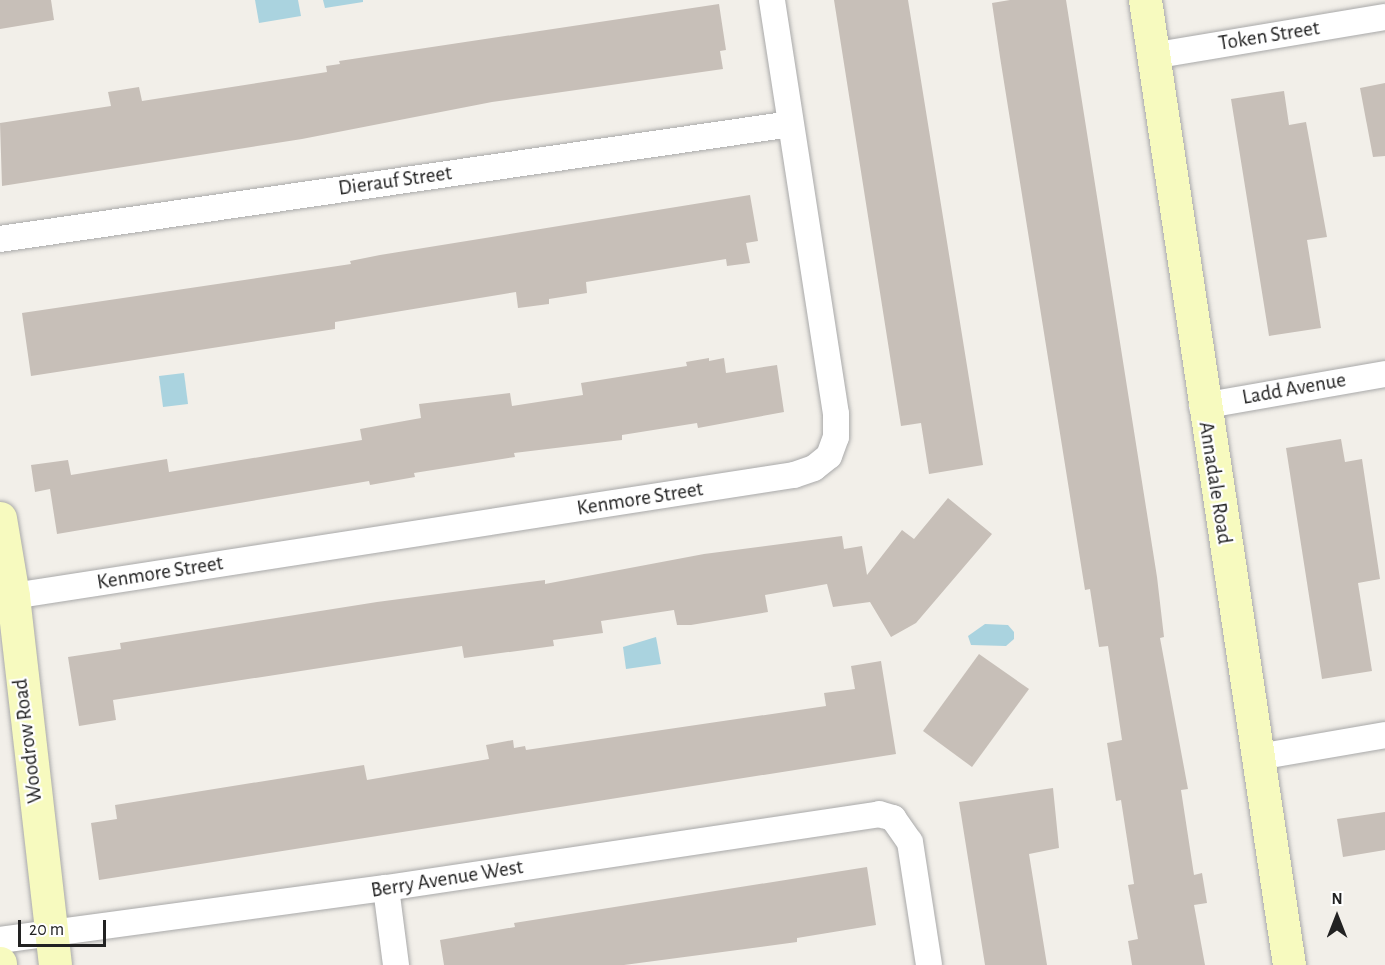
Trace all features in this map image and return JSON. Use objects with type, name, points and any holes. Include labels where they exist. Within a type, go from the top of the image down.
[{"type":"street","name":"Kenmore Street","points":[[7,605],[771,478],[814,468],[829,456],[836,437],[836,414],[772,0]]},
{"type":"street","name":"Annadale Road","points":[[1145,0],[1202,406],[1289,965]]},
{"type":"street","name":"Token Street","points":[[1152,56],[1385,17]]},
{"type":"street","name":"Dierauf Street","points":[[0,238],[791,124]]},
{"type":"street","name":"Ladd Avenue","points":[[1202,406],[1385,374]]},
{"type":"street","name":"Woodrow Road","points":[[0,518],[7,605],[55,965]]},
{"type":"street","points":[[1258,757],[1385,735]]},
{"type":"street","name":"Berry Avenue West","points":[[0,940],[386,888],[861,815],[893,818],[904,828],[910,842],[929,965]]},
{"type":"street","points":[[386,888],[396,965]]},
{"type":"water","points":[[255,0],[298,0],[301,16],[259,23]]},
{"type":"water","points":[[323,0],[363,0],[363,2],[325,8]]},
{"type":"water","points":[[184,373],[188,404],[163,407],[159,376]]},
{"type":"water","points":[[985,624],[1008,625],[1014,632],[1014,639],[1006,646],[971,645],[968,636]]},
{"type":"water","points":[[656,637],[661,664],[626,669],[623,647]]},
{"type":"building","points":[[0,0],[51,0],[54,20],[0,29]]},
{"type":"building","points":[[834,0],[908,0],[983,465],[929,474],[921,423],[901,426]]},
{"type":"building","points":[[1010,0],[1066,0],[1157,577],[1164,637],[1160,638],[1188,789],[1181,790],[1194,875],[1202,873],[1207,903],[1194,905],[1205,965],[1132,965],[1128,941],[1138,939],[1128,885],[1134,884],[1121,800],[1116,801],[1107,743],[1122,740],[1108,646],[1099,647],[1090,589],[1085,590],[1000,57],[992,3]]},
{"type":"building","points":[[719,4],[726,50],[720,51],[723,69],[492,102],[302,139],[2,186],[0,123],[111,106],[108,92],[139,87],[142,101],[327,72],[326,66],[340,64],[339,61]]},
{"type":"building","points":[[1385,83],[1385,156],[1373,157],[1360,88]]},
{"type":"building","points":[[1284,91],[1289,125],[1306,122],[1327,237],[1307,240],[1321,328],[1269,336],[1231,99]]},
{"type":"building","points":[[750,195],[758,241],[746,243],[750,263],[727,266],[726,259],[586,282],[587,293],[549,299],[549,304],[518,308],[516,292],[335,322],[335,329],[31,376],[22,313],[351,264],[350,261],[380,255]]},
{"type":"building","points":[[709,358],[709,361],[724,358],[726,373],[777,365],[784,412],[698,428],[697,423],[622,435],[622,440],[514,453],[515,457],[414,473],[415,477],[370,485],[369,481],[57,534],[50,489],[35,492],[31,465],[68,460],[71,475],[167,459],[169,472],[362,440],[360,429],[421,418],[419,404],[510,393],[512,406],[583,395],[581,383],[687,366],[686,362]]},
{"type":"building","points":[[1341,439],[1345,462],[1362,459],[1380,579],[1358,583],[1372,671],[1322,679],[1286,448]]},
{"type":"building","points":[[948,498],[992,534],[916,623],[891,637],[870,602],[833,607],[827,584],[765,595],[768,612],[691,625],[677,625],[674,610],[601,621],[603,633],[553,640],[554,646],[464,658],[462,646],[113,700],[116,720],[79,726],[68,657],[121,649],[120,643],[377,602],[545,580],[545,584],[704,554],[842,536],[844,549],[862,546],[867,575],[902,530],[914,539]]},
{"type":"building","points":[[979,654],[1029,689],[972,767],[923,731]]},
{"type":"building","points":[[881,661],[896,754],[99,880],[91,823],[117,819],[115,805],[364,765],[367,780],[489,759],[486,745],[513,740],[514,748],[525,746],[526,750],[826,706],[824,693],[855,689],[851,666]]},
{"type":"building","points":[[1053,788],[1059,848],[1029,854],[1047,965],[985,965],[959,802]]},
{"type":"building","points":[[1385,812],[1385,850],[1343,857],[1337,819]]},
{"type":"building","points":[[867,867],[876,925],[797,938],[797,942],[624,965],[444,965],[440,940],[515,927],[514,923]]}]
